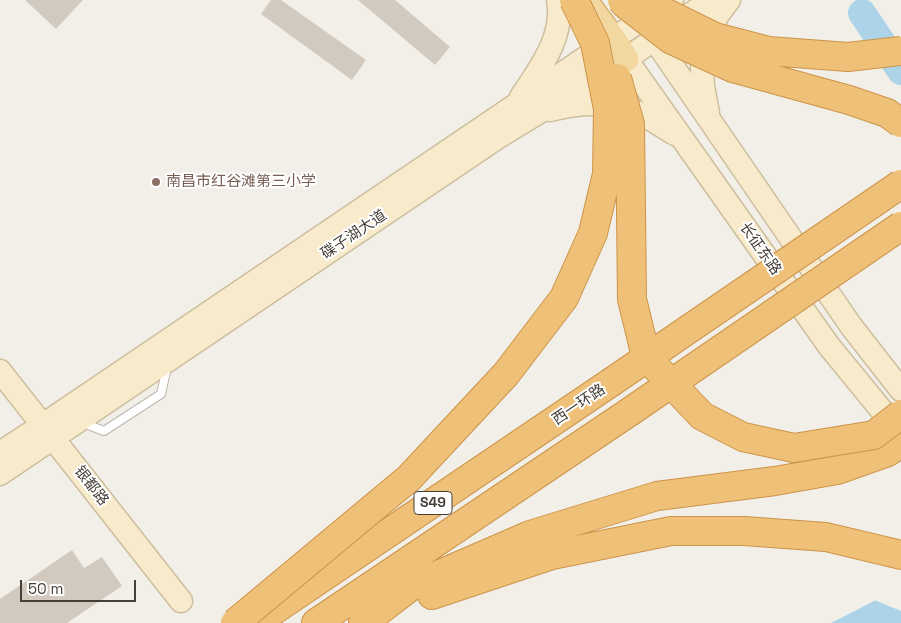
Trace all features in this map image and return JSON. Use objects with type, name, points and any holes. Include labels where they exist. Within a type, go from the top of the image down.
[{"type":"highway","points":[[235,623],[409,478],[506,374],[564,298],[593,234],[606,174],[608,109],[595,43],[574,0]]},
{"type":"highway","points":[[586,0],[606,38],[630,124],[632,299],[646,357],[702,416],[742,437],[794,448],[874,435],[901,414]]},
{"type":"highway","points":[[622,0],[670,39],[733,68],[849,100],[887,113],[901,123]]},
{"type":"highway","points":[[644,14],[654,7],[715,37],[769,51],[848,57],[901,51]]},
{"type":"highway","name":"西一环路","points":[[255,623],[901,184]]},
{"type":"highway","name":"S49","points":[[316,623],[901,226]]},
{"type":"highway","points":[[363,623],[410,587],[530,535],[657,496],[775,481],[837,470],[888,452],[901,443]]},
{"type":"highway","points":[[372,623],[425,598],[552,555],[671,532],[744,531],[826,537],[901,555]]},
{"type":"main road","points":[[516,104],[546,57],[556,34],[558,0]]},
{"type":"main road","points":[[586,0],[619,49]]},
{"type":"main road","name":"碟子湖大道","points":[[0,453],[79,421],[537,113],[619,49],[644,14],[672,0]]},
{"type":"main road","name":"碟子湖大道","points":[[644,14],[711,0]]},
{"type":"main road","points":[[709,119],[703,86],[703,50],[717,16],[729,0]]},
{"type":"main road","name":"长征东路","points":[[644,14],[709,119],[851,326],[901,390]]},
{"type":"main road","name":"碟子湖大道","points":[[0,474],[48,432],[516,104],[619,49]]},
{"type":"main road","name":"长征东路","points":[[619,49],[829,346],[901,434]]},
{"type":"main road","points":[[537,113],[566,106],[598,104],[617,106],[641,114],[682,138]]},
{"type":"main road","name":"银都路","points":[[0,371],[181,601]]},
{"type":"water","points":[[901,585],[901,623],[831,623],[882,597]]},
{"type":"pier","points":[[901,583],[901,611],[872,599],[881,595]]},
{"type":"building","points":[[25,0],[83,0],[56,29]]},
{"type":"building","points":[[271,0],[281,0],[366,60],[352,80],[261,14]]},
{"type":"building","points":[[358,0],[395,0],[450,47],[435,65]]},
{"type":"building","points":[[72,550],[84,568],[102,557],[122,586],[67,623],[0,623],[0,599]]},
{"type":"waterway","points":[[862,13],[901,71]]},
{"type":"place","name":"南昌市红谷滩第三小学","points":[[156,182]]}]
